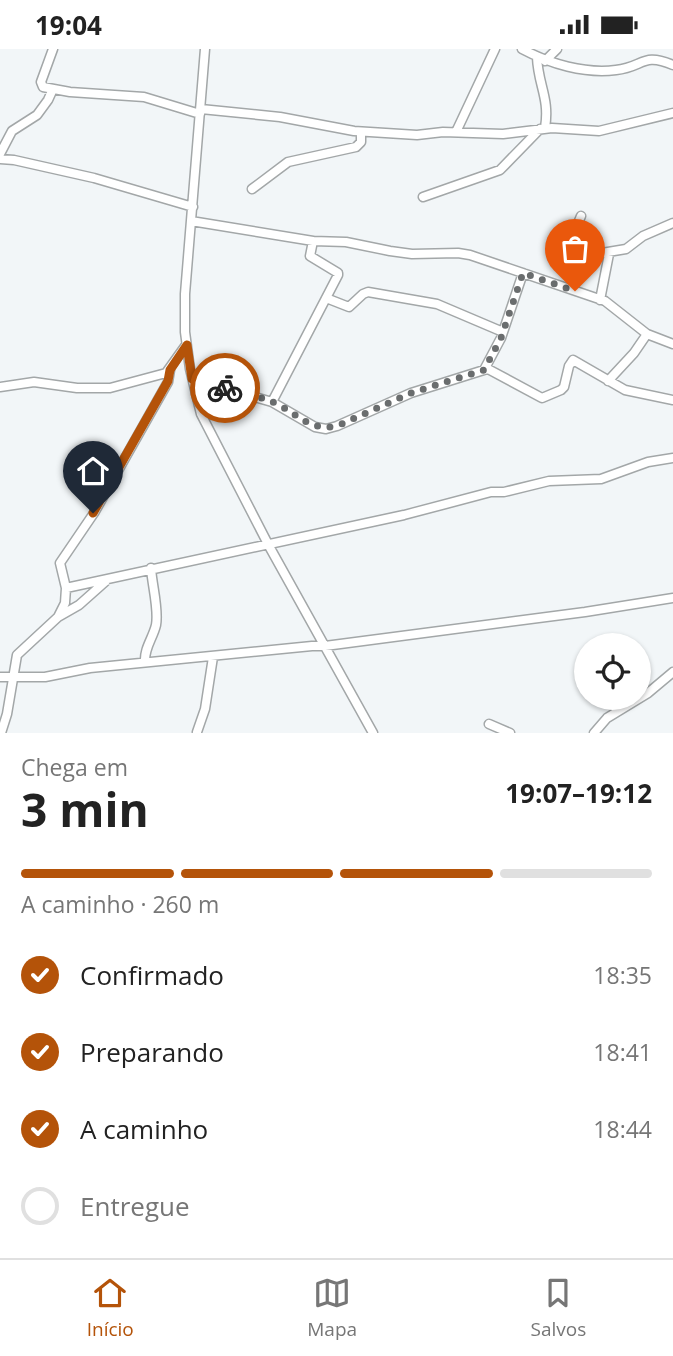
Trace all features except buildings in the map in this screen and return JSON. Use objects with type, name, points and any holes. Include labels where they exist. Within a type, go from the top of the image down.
[{"type":"street","points":[[53,49],[41,82],[43,87],[70,92],[144,97],[200,111],[280,117],[361,132],[417,135],[456,132],[503,134],[543,129],[599,131],[673,113]]},
{"type":"street","points":[[205,49],[185,294],[187,345],[192,379],[201,414],[269,546],[373,733]]},
{"type":"street","points":[[456,132],[495,49]]},
{"type":"street","points":[[522,49],[541,59],[573,67],[613,70],[654,58],[673,65]]},
{"type":"street","points":[[423,197],[500,170],[543,129],[547,106],[538,70],[541,59],[557,49]]},
{"type":"street","points":[[53,89],[37,115],[12,131],[0,157],[93,178],[192,207]]},
{"type":"street","points":[[252,189],[288,162],[356,147],[361,142],[361,132]]},
{"type":"street","points":[[582,216],[576,228],[577,237],[594,252],[608,254],[626,249],[643,236],[673,223]]},
{"type":"street","points":[[191,221],[313,241],[346,242],[412,254],[458,253],[600,300],[612,306],[646,334],[673,344]]},
{"type":"street","points":[[272,402],[338,274],[310,255],[313,241]]},
{"type":"street","points":[[600,300],[608,254]]},
{"type":"street","points":[[484,370],[503,332],[523,273]]},
{"type":"street","points":[[326,298],[349,307],[368,292],[438,304],[503,332]]},
{"type":"street","points":[[608,381],[634,353],[646,334]]},
{"type":"street","points":[[0,387],[34,382],[110,388],[166,373],[187,345]]},
{"type":"street","points":[[192,379],[272,402],[306,423],[326,429],[411,393],[488,369],[542,398],[561,390],[566,382],[570,362],[573,361],[625,390],[673,400]]},
{"type":"street","points":[[58,617],[65,603],[66,588],[60,563],[100,502],[168,381],[170,370]]},
{"type":"street","points":[[66,588],[269,546],[491,492],[504,492],[549,481],[601,479],[648,462],[673,458]]},
{"type":"street","points":[[145,662],[144,654],[157,616],[151,569]]},
{"type":"street","points":[[1,733],[19,652],[58,617],[79,605],[106,581]]},
{"type":"street","points":[[0,677],[45,677],[145,662],[325,646],[673,598]]},
{"type":"street","points":[[197,732],[205,709],[212,657]]},
{"type":"street","points":[[594,733],[607,718],[648,692],[673,672]]},
{"type":"street","points":[[489,724],[510,733]]},
{"type":"way so far","points":[[225,388],[272,402],[315,427],[326,429],[337,426],[411,393],[484,370],[501,338],[523,273],[575,291]]},
{"type":"route","points":[[93,513],[170,378],[170,370],[187,345],[192,379],[225,388]]}]
